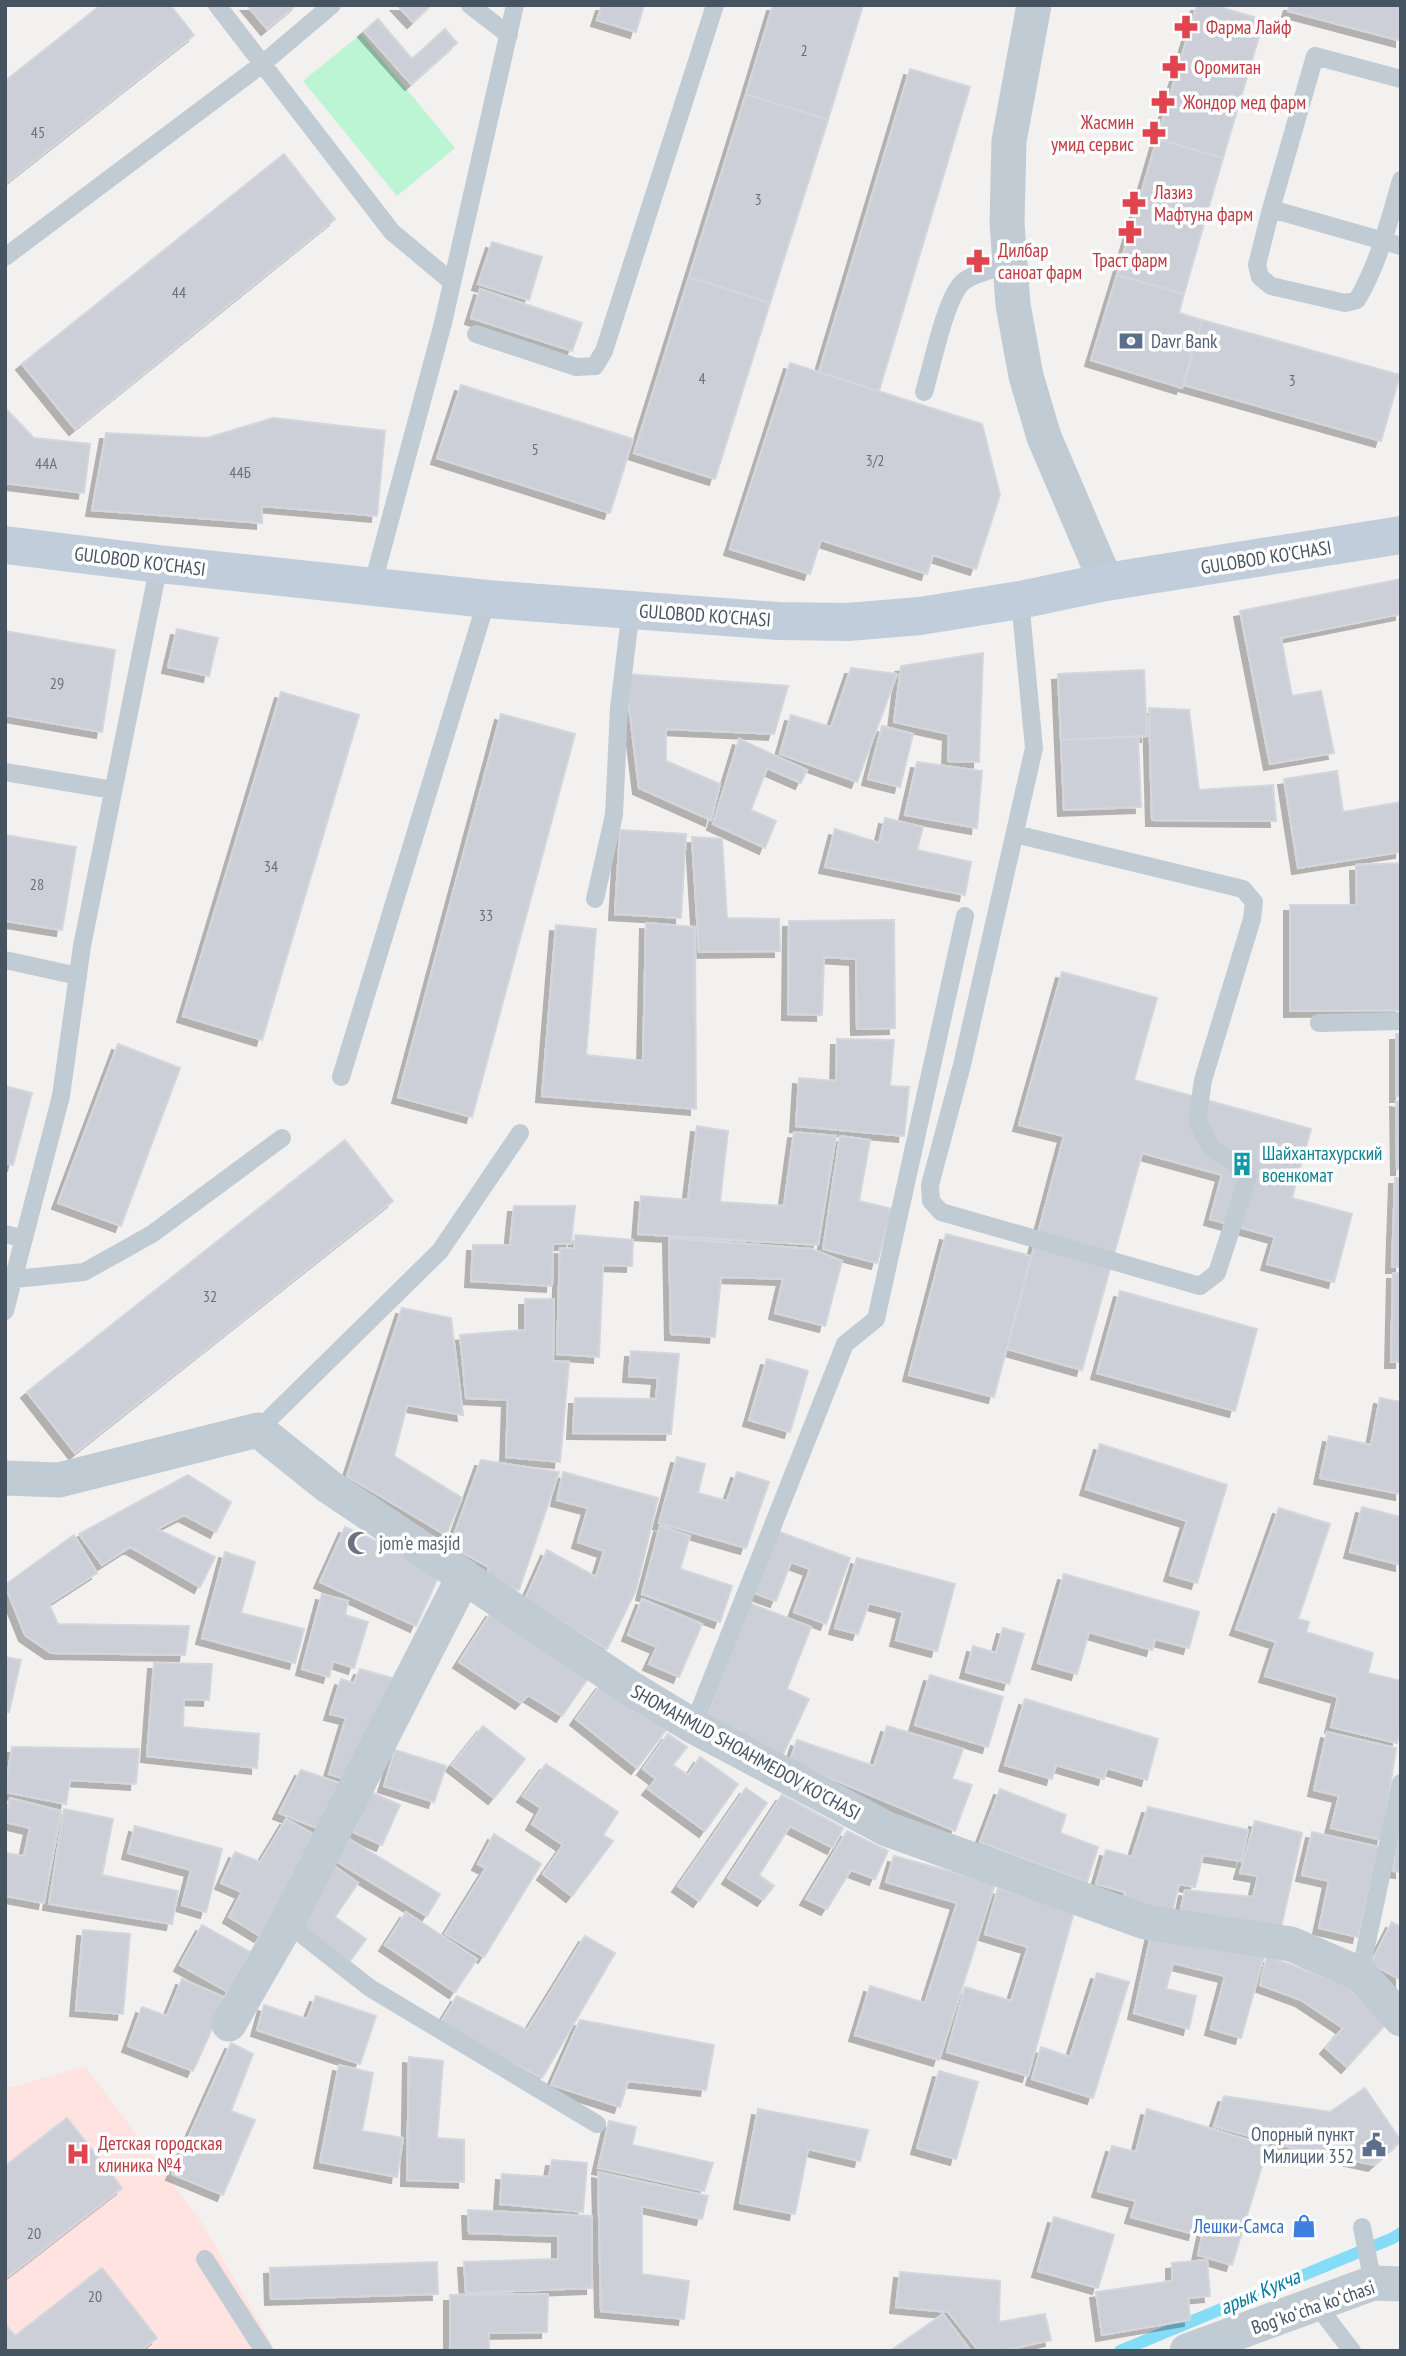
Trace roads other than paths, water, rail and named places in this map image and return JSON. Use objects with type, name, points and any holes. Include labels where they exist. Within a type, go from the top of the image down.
[{"type":"street","points":[[1034,5],[1009,141],[1007,223],[1013,305],[1024,364],[1044,437],[1106,582]]},
{"type":"street","name":"GULOBOD KO'CHASI","points":[[5,545],[487,599],[778,621],[848,622],[920,616],[1020,600],[1106,582],[1401,536]]},
{"type":"street","points":[[5,1478],[59,1480],[258,1430]]},
{"type":"street","name":"SHOMAHMUD SHOAHMEDOV KO'CHASI","points":[[258,1430],[328,1486],[632,1689],[693,1726],[887,1829],[1145,1922],[1291,1944],[1360,1974],[1401,2019]]},
{"type":"street","points":[[229,2024],[286,1923],[464,1576]]},
{"type":"street","name":"Bogʻkoʻcha koʻchasi","points":[[1187,2351],[1316,2304],[1387,2283]]},
{"type":"lane","points":[[217,5],[392,232],[452,282]]},
{"type":"lane","points":[[5,257],[261,65],[332,5]]},
{"type":"lane","points":[[470,5],[509,35]]},
{"type":"lane","points":[[372,587],[452,282],[515,5]]},
{"type":"lane","points":[[475,334],[576,367],[595,366],[604,351],[715,5]]},
{"type":"lane","points":[[1401,79],[1315,56],[1257,265],[1260,277],[1271,286],[1345,303],[1357,300],[1392,244],[1401,180]]},
{"type":"lane","points":[[1271,209],[1392,244]]},
{"type":"lane","points":[[925,392],[951,299],[963,282],[1010,265]]},
{"type":"lane","points":[[5,1311],[61,1096],[78,976],[159,564]]},
{"type":"lane","points":[[341,1077],[487,599]]},
{"type":"lane","points":[[1015,834],[1243,889],[1254,902],[1252,919],[1203,1080],[1197,1121],[1212,1149],[1240,1165],[1248,1177],[1217,1273],[1200,1286],[941,1212],[930,1200],[930,1185],[962,1065],[1034,748],[1020,600]]},
{"type":"lane","points":[[595,898],[614,815],[619,708],[631,610]]},
{"type":"lane","points":[[5,772],[113,790]]},
{"type":"lane","points":[[693,1726],[845,1345],[876,1319],[965,916]]},
{"type":"lane","points":[[5,960],[78,976]]},
{"type":"lane","points":[[1319,1023],[1401,1020]]},
{"type":"lane","points":[[258,1430],[440,1251],[520,1133]]},
{"type":"lane","points":[[15,1279],[84,1272],[152,1234],[282,1138]]},
{"type":"lane","points":[[5,1234],[24,1239]]},
{"type":"lane","points":[[1360,1974],[1401,1783]]},
{"type":"lane","points":[[286,1923],[370,1988],[597,2124]]},
{"type":"lane","points":[[1362,2227],[1387,2283]]},
{"type":"lane","points":[[205,2259],[264,2351]]},
{"type":"lane","points":[[1316,2304],[1352,2351]]},
{"type":"waterway","name":"арык Кукча","points":[[1120,2351],[1401,2233]]},
{"type":"place","name":"Фарма Лайф","points":[[1186,27]]},
{"type":"place","name":"Оромитан","points":[[1174,67]]},
{"type":"place","name":"Жондор мед фарм","points":[[1163,102]]},
{"type":"place","name":"Жасмин умид сервис","points":[[1154,133]]},
{"type":"place","name":"Лазиз Мафтуна фарм","points":[[1134,203]]},
{"type":"place","name":"Траст фарм","points":[[1130,232]]},
{"type":"place","name":"Дилбар саноат фарм","points":[[978,261]]},
{"type":"place","name":"Davr Bank","points":[[1131,341]]},
{"type":"place","name":"Шайхантахурский военкомат","points":[[1242,1164]]},
{"type":"place","name":"jom'e masjid","points":[[359,1543]]},
{"type":"place","name":"Опорный пункт Милиции 352","points":[[1374,2145]]},
{"type":"place","name":"Детская городская клиника №4","points":[[78,2154]]},
{"type":"place","name":"Лешки-Самса","points":[[1304,2226]]}]
